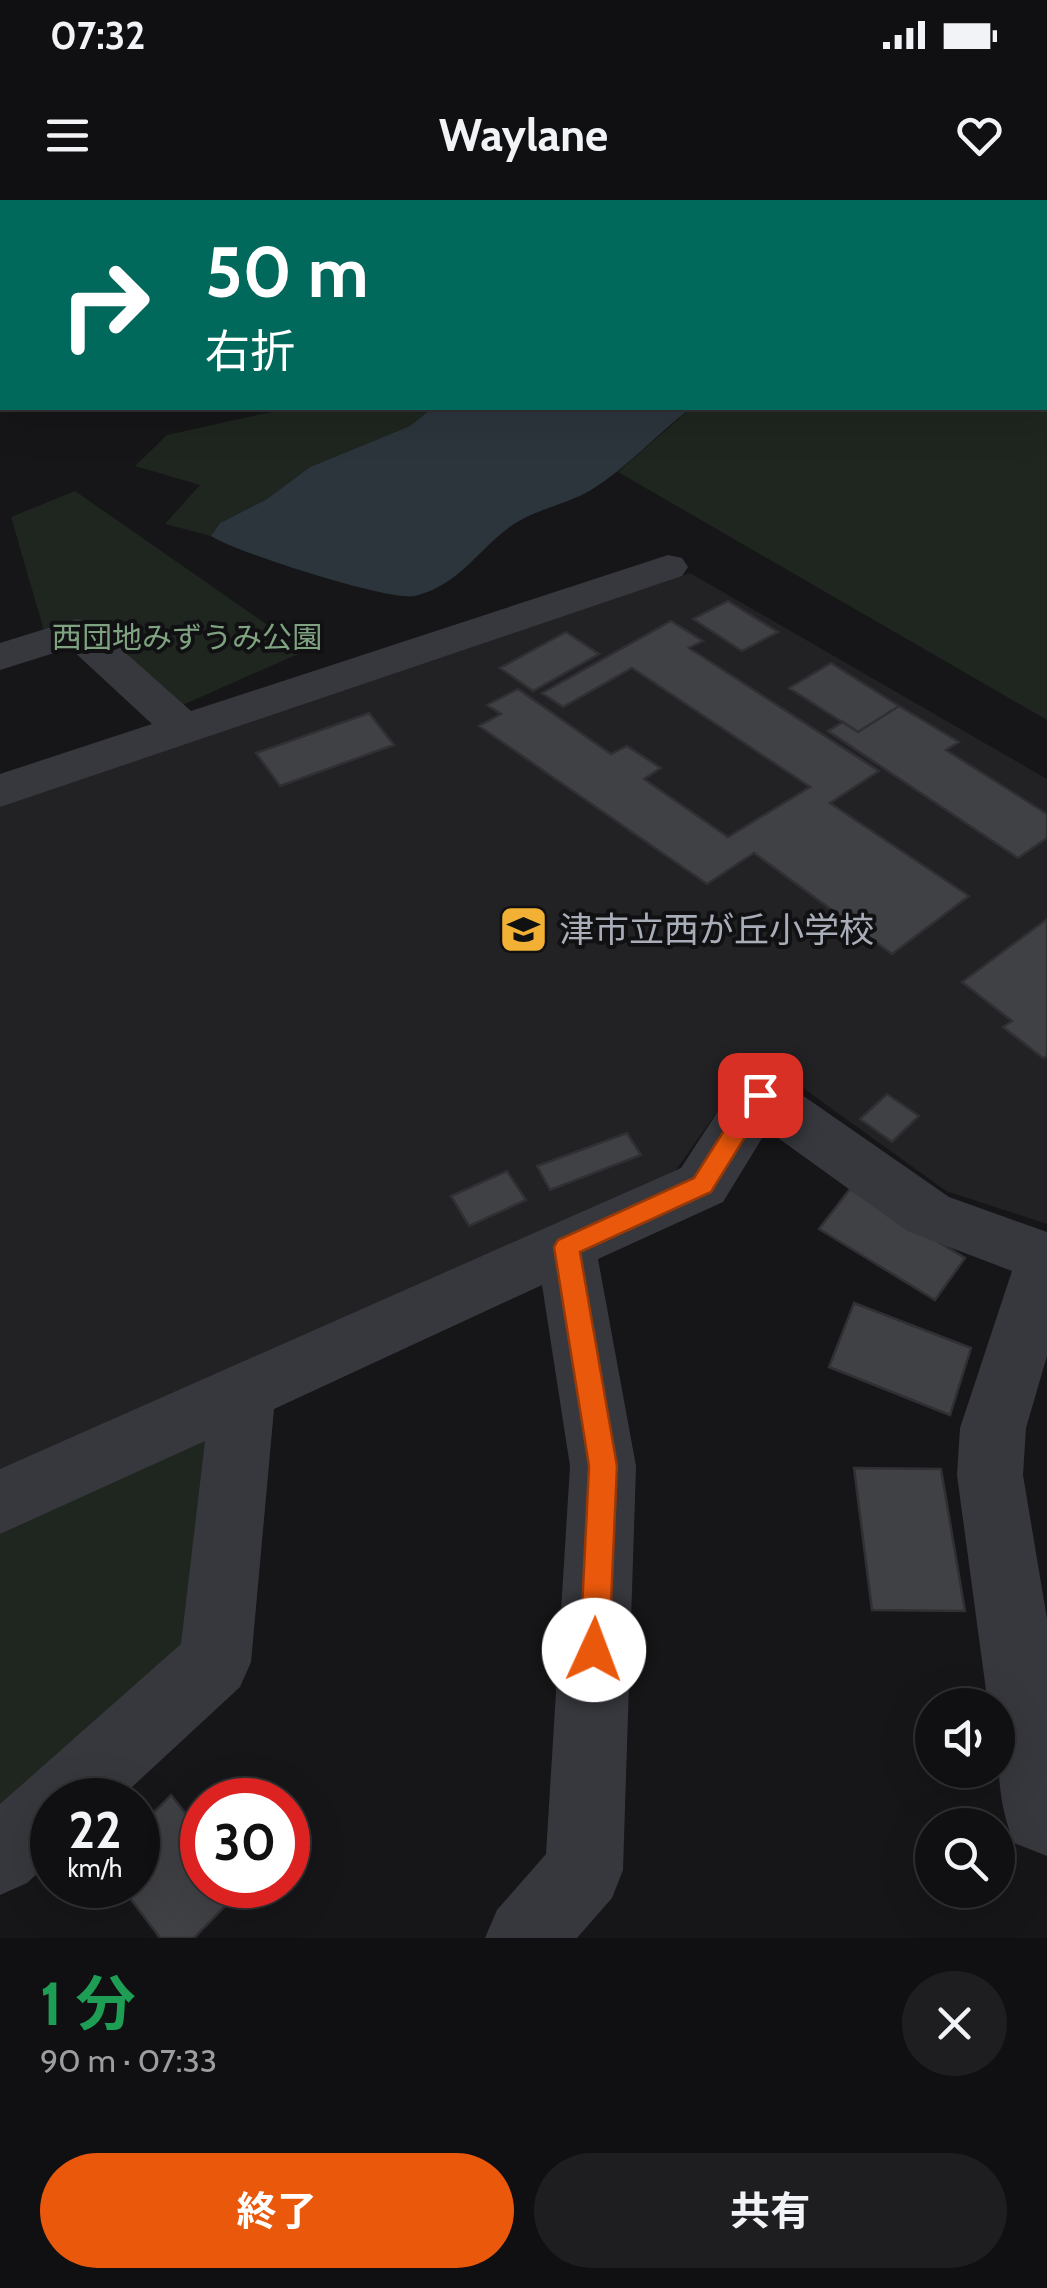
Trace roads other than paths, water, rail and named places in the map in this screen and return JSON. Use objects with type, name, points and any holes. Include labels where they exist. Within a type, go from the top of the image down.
[{"type":"street","points":[[0,791],[668,567]]},
{"type":"street","points":[[0,658],[77,632],[185,730]]},
{"type":"street","points":[[0,1502],[702,1185],[760,1095],[928,1214],[1047,1258],[993,1428],[990,1474],[1041,1816],[1047,1818]]},
{"type":"street","points":[[525,1938],[584,1870],[603,1466],[566,1247]]},
{"type":"street","points":[[87,1778],[216,1662],[243,1392]]},
{"type":"street","points":[[0,1856],[30,1829]]},
{"type":"place","name":"津市立西が丘小学校","points":[[524,930]]},
{"type":"park label","name":"西団地みずうみ公園","points":[[187,638]]}]
